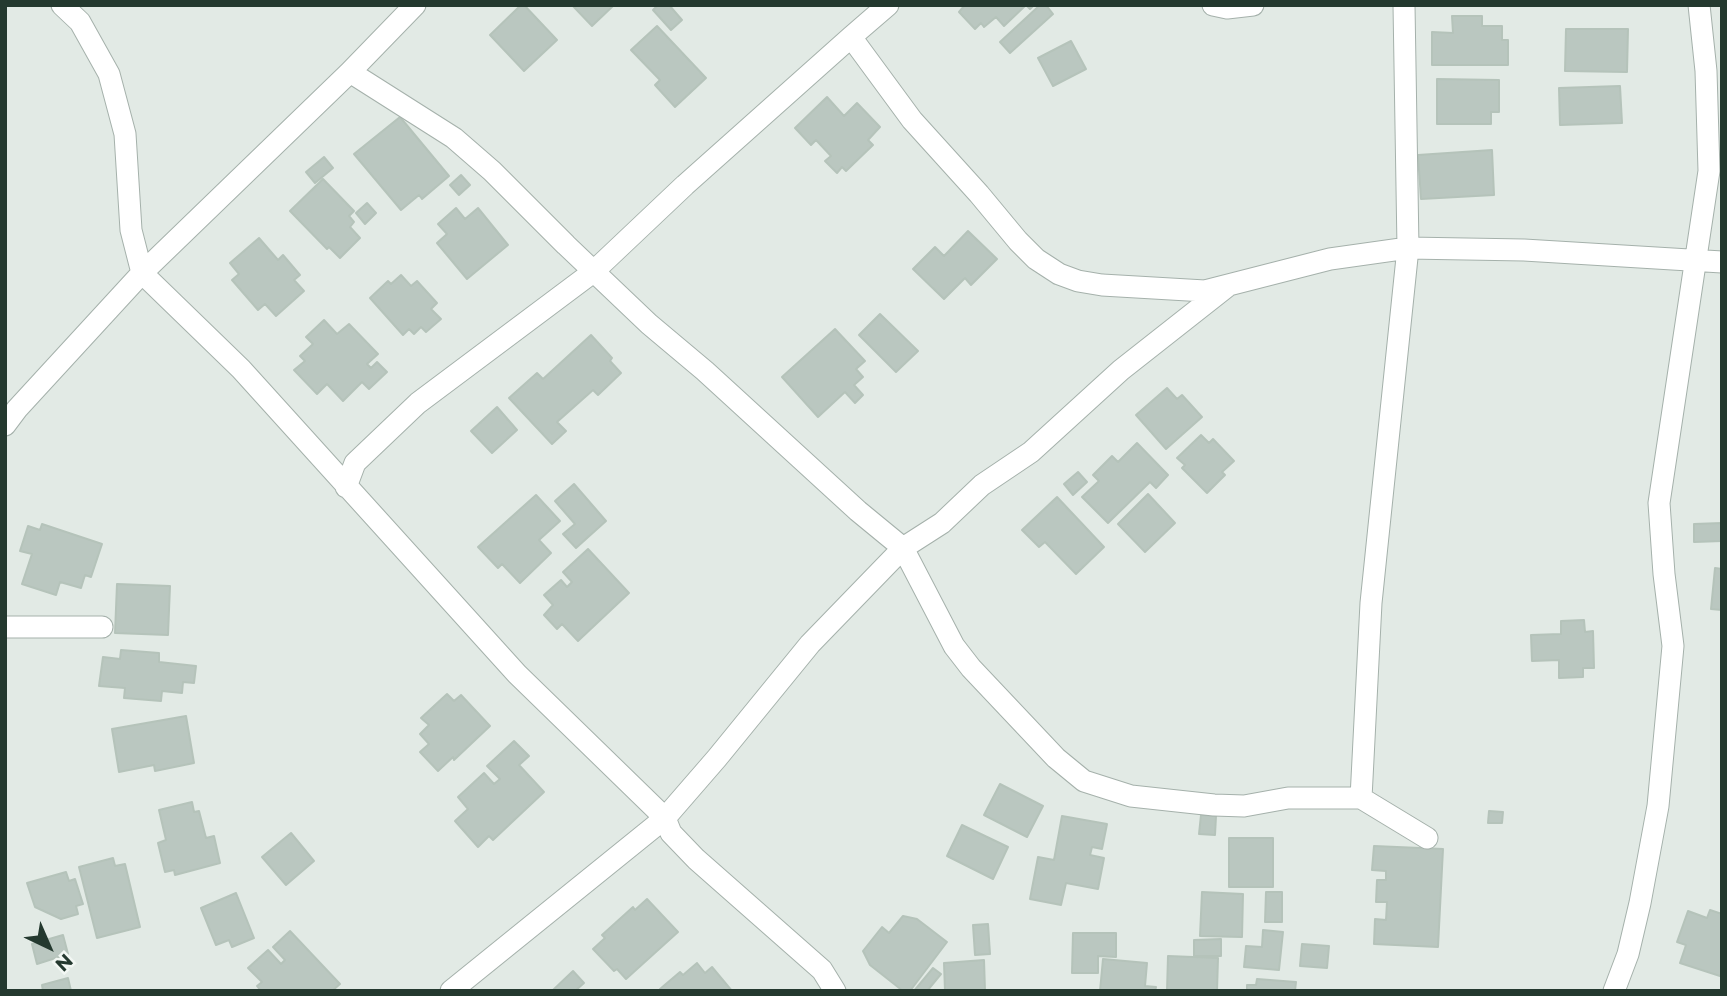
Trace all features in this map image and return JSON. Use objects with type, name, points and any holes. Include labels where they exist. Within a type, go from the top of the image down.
[{"type":"street","points":[[62,5],[80,22],[109,74],[125,134],[131,230],[142,272],[241,369],[517,674],[665,818],[671,833],[696,859],[822,970],[835,991]]},
{"type":"street","points":[[5,425],[142,272],[350,72],[415,5]]},
{"type":"street","points":[[346,487],[355,463],[418,403],[593,272],[685,185],[888,5]]},
{"type":"street","points":[[1213,5],[1227,8],[1253,5]]},
{"type":"street","points":[[1361,798],[1371,603],[1408,247],[1404,5]]},
{"type":"street","points":[[1614,991],[1634,929],[1658,806],[1673,646],[1658,503],[1709,170],[1706,72],[1699,5]]},
{"type":"street","points":[[851,37],[912,120],[1018,241],[1036,259],[1059,274],[1078,281],[1102,285],[1205,291],[1330,259],[1408,247],[1524,250],[1722,262]]},
{"type":"street","points":[[350,72],[454,138],[492,171],[649,324],[902,548],[948,636],[971,668],[1056,758],[1084,781],[1131,796],[1214,805],[1244,806],[1288,798],[1361,798],[1427,838]]},
{"type":"street","points":[[451,991],[665,818],[810,644],[902,548],[942,523],[982,485],[1031,452],[1121,370],[1229,285]]},
{"type":"street","points":[[5,627],[102,627]]},
{"type":"building","points":[[521,5],[557,40],[524,71],[490,35]]},
{"type":"building","points":[[572,5],[614,5],[592,26]]},
{"type":"building","points":[[658,5],[669,5],[682,20],[671,30],[653,10]]},
{"type":"building","points":[[965,5],[1026,5],[1004,26],[996,17],[984,27],[981,23],[975,29],[959,12]]},
{"type":"building","points":[[1040,5],[1046,5],[1053,14],[1010,53],[1000,42]]},
{"type":"building","points":[[1452,16],[1482,16],[1482,26],[1502,26],[1502,40],[1508,40],[1508,65],[1432,65],[1432,32],[1453,33]]},
{"type":"building","points":[[657,26],[706,78],[675,107],[655,85],[660,80],[631,50]]},
{"type":"building","points":[[1566,29],[1628,29],[1627,72],[1565,71]]},
{"type":"building","points":[[1071,41],[1086,69],[1053,86],[1038,58]]},
{"type":"building","points":[[1437,79],[1499,80],[1499,112],[1491,112],[1491,124],[1437,124]]},
{"type":"building","points":[[1620,86],[1622,123],[1560,125],[1559,88]]},
{"type":"building","points":[[827,97],[844,116],[857,103],[880,127],[868,140],[873,145],[846,171],[842,167],[837,173],[825,161],[831,156],[816,140],[811,145],[795,128]]},
{"type":"building","points":[[400,117],[449,176],[422,199],[419,195],[401,210],[354,154]]},
{"type":"building","points":[[1492,150],[1494,195],[1421,199],[1418,155]]},
{"type":"building","points":[[324,157],[333,168],[315,183],[306,172]]},
{"type":"building","points":[[461,175],[470,185],[459,195],[450,185]]},
{"type":"building","points":[[323,179],[354,211],[349,216],[354,222],[350,227],[360,238],[340,258],[329,247],[327,249],[290,211]]},
{"type":"building","points":[[367,203],[376,213],[365,224],[356,213]]},
{"type":"building","points":[[456,208],[465,219],[478,208],[508,245],[467,279],[437,243],[447,234],[438,224]]},
{"type":"building","points":[[968,231],[997,259],[971,285],[965,278],[944,299],[913,269],[935,247],[944,256]]},
{"type":"building","points":[[259,238],[278,260],[283,255],[300,275],[294,280],[304,291],[276,316],[265,304],[258,310],[232,280],[239,274],[230,263]]},
{"type":"building","points":[[401,275],[411,286],[417,281],[437,303],[431,309],[441,319],[426,332],[421,327],[414,334],[409,329],[403,335],[370,298],[388,281],[391,284]]},
{"type":"building","points":[[880,314],[918,351],[896,372],[859,335]]},
{"type":"building","points":[[324,320],[337,334],[349,324],[378,354],[367,364],[371,368],[377,362],[387,372],[369,389],[362,382],[343,401],[327,384],[317,394],[294,370],[305,361],[300,356],[313,344],[306,337]]},
{"type":"building","points":[[835,329],[865,361],[856,369],[863,377],[854,385],[863,395],[855,403],[845,392],[818,417],[782,377]]},
{"type":"building","points":[[591,335],[612,358],[610,361],[621,373],[598,395],[593,390],[557,422],[566,431],[552,444],[509,398],[537,373],[543,379]]},
{"type":"building","points":[[1167,388],[1177,399],[1182,395],[1202,417],[1166,449],[1136,415]]},
{"type":"building","points":[[497,407],[517,430],[492,453],[471,431]]},
{"type":"building","points":[[1201,435],[1209,443],[1213,439],[1234,461],[1222,472],[1225,475],[1207,493],[1182,468],[1185,465],[1177,458]]},
{"type":"building","points":[[1137,443],[1168,475],[1156,488],[1150,482],[1108,523],[1082,497],[1099,481],[1093,475],[1112,456],[1118,462]]},
{"type":"building","points":[[1078,472],[1087,482],[1073,495],[1064,484]]},
{"type":"building","points":[[574,484],[606,521],[576,548],[563,534],[575,524],[555,501]]},
{"type":"building","points":[[1148,494],[1175,523],[1145,552],[1118,524]]},
{"type":"building","points":[[536,495],[560,521],[539,540],[551,553],[520,583],[502,564],[498,568],[478,547]]},
{"type":"building","points":[[1057,497],[1104,547],[1076,574],[1045,542],[1039,547],[1022,530]]},
{"type":"building","points":[[1722,523],[1722,541],[1694,542],[1694,524]]},
{"type":"building","points":[[42,524],[102,544],[91,577],[85,575],[81,588],[60,582],[56,595],[22,584],[32,554],[20,551],[28,526],[40,530]]},
{"type":"building","points":[[588,549],[629,593],[578,641],[562,624],[557,629],[544,615],[553,605],[544,595],[561,580],[567,587],[572,582],[563,572]]},
{"type":"building","points":[[1715,568],[1722,569],[1722,610],[1711,609]]},
{"type":"building","points":[[117,584],[170,586],[168,635],[115,633]]},
{"type":"building","points":[[1584,620],[1585,632],[1593,631],[1594,668],[1583,668],[1583,677],[1559,678],[1559,660],[1532,661],[1531,635],[1561,634],[1561,621]]},
{"type":"building","points":[[121,650],[159,653],[159,662],[196,666],[194,683],[183,682],[182,693],[162,691],[161,701],[124,698],[125,688],[99,686],[103,657],[120,659]]},
{"type":"building","points":[[447,694],[454,701],[461,695],[490,726],[454,760],[453,757],[438,771],[420,752],[429,744],[420,734],[429,725],[421,718]]},
{"type":"building","points":[[186,716],[194,763],[155,771],[154,765],[119,772],[112,729]]},
{"type":"building","points":[[514,741],[529,756],[519,765],[544,792],[493,840],[489,836],[478,847],[455,821],[468,809],[458,797],[484,773],[494,784],[500,779],[487,766]]},
{"type":"building","points":[[1000,784],[1043,806],[1027,837],[984,815]]},
{"type":"building","points":[[192,802],[194,812],[199,811],[206,838],[214,836],[220,863],[175,875],[174,870],[165,872],[158,843],[166,840],[159,810]]},
{"type":"building","points":[[1489,811],[1503,812],[1502,823],[1488,823]]},
{"type":"building","points":[[1201,815],[1216,816],[1215,835],[1199,834]]},
{"type":"building","points":[[1062,816],[1107,824],[1102,849],[1092,847],[1090,855],[1104,858],[1098,889],[1066,883],[1061,905],[1030,899],[1038,857],[1054,860]]},
{"type":"building","points":[[962,825],[1008,847],[993,879],[947,856]]},
{"type":"building","points":[[291,833],[314,861],[286,885],[262,857]]},
{"type":"building","points":[[1229,838],[1273,838],[1273,887],[1229,887]]},
{"type":"building","points":[[1374,846],[1443,849],[1438,947],[1374,944],[1375,919],[1386,920],[1387,902],[1376,902],[1377,880],[1386,880],[1386,871],[1372,870]]},
{"type":"building","points":[[113,858],[115,866],[125,864],[140,927],[97,938],[79,867]]},
{"type":"building","points":[[66,872],[69,881],[75,879],[83,904],[76,906],[78,914],[61,919],[35,907],[27,883]]},
{"type":"building","points":[[1202,892],[1243,894],[1242,937],[1200,936]]},
{"type":"building","points":[[1266,892],[1282,892],[1282,922],[1265,922]]},
{"type":"building","points":[[236,893],[254,938],[232,947],[229,940],[216,945],[201,908]]},
{"type":"building","points":[[647,899],[678,932],[626,979],[617,969],[614,971],[593,949],[605,938],[602,935],[633,907],[635,910]]},
{"type":"building","points":[[1710,910],[1722,914],[1720,976],[1680,963],[1686,945],[1677,942],[1688,911],[1707,918]]},
{"type":"building","points":[[903,916],[917,919],[947,942],[910,991],[903,991],[870,965],[863,951],[882,927],[889,933]]},
{"type":"building","points":[[988,924],[990,954],[975,955],[973,925]]},
{"type":"building","points":[[1263,930],[1283,932],[1279,970],[1244,967],[1246,946],[1262,947]]},
{"type":"building","points":[[290,931],[340,984],[332,991],[261,991],[257,986],[262,982],[248,968],[268,950],[281,964],[285,960],[273,947]]},
{"type":"building","points":[[1073,933],[1116,933],[1116,957],[1098,956],[1098,973],[1072,973]]},
{"type":"building","points":[[63,935],[68,954],[37,964],[32,944]]},
{"type":"building","points":[[1221,939],[1221,956],[1194,956],[1194,940]]},
{"type":"building","points":[[1302,944],[1329,946],[1327,968],[1300,966]]},
{"type":"building","points":[[1168,956],[1218,958],[1217,991],[1167,991]]},
{"type":"building","points":[[1103,959],[1147,963],[1145,986],[1156,987],[1155,991],[1100,991]]},
{"type":"building","points":[[984,960],[985,991],[945,991],[944,963]]},
{"type":"building","points":[[697,963],[705,973],[712,967],[732,991],[660,989],[680,972],[683,975]]},
{"type":"building","points":[[933,968],[941,974],[927,991],[914,991]]},
{"type":"building","points":[[573,971],[584,983],[575,991],[552,991]]},
{"type":"building","points":[[68,978],[71,991],[43,991],[42,985]]},
{"type":"building","points":[[1257,979],[1296,982],[1295,991],[1247,991],[1247,985],[1256,985]]}]
